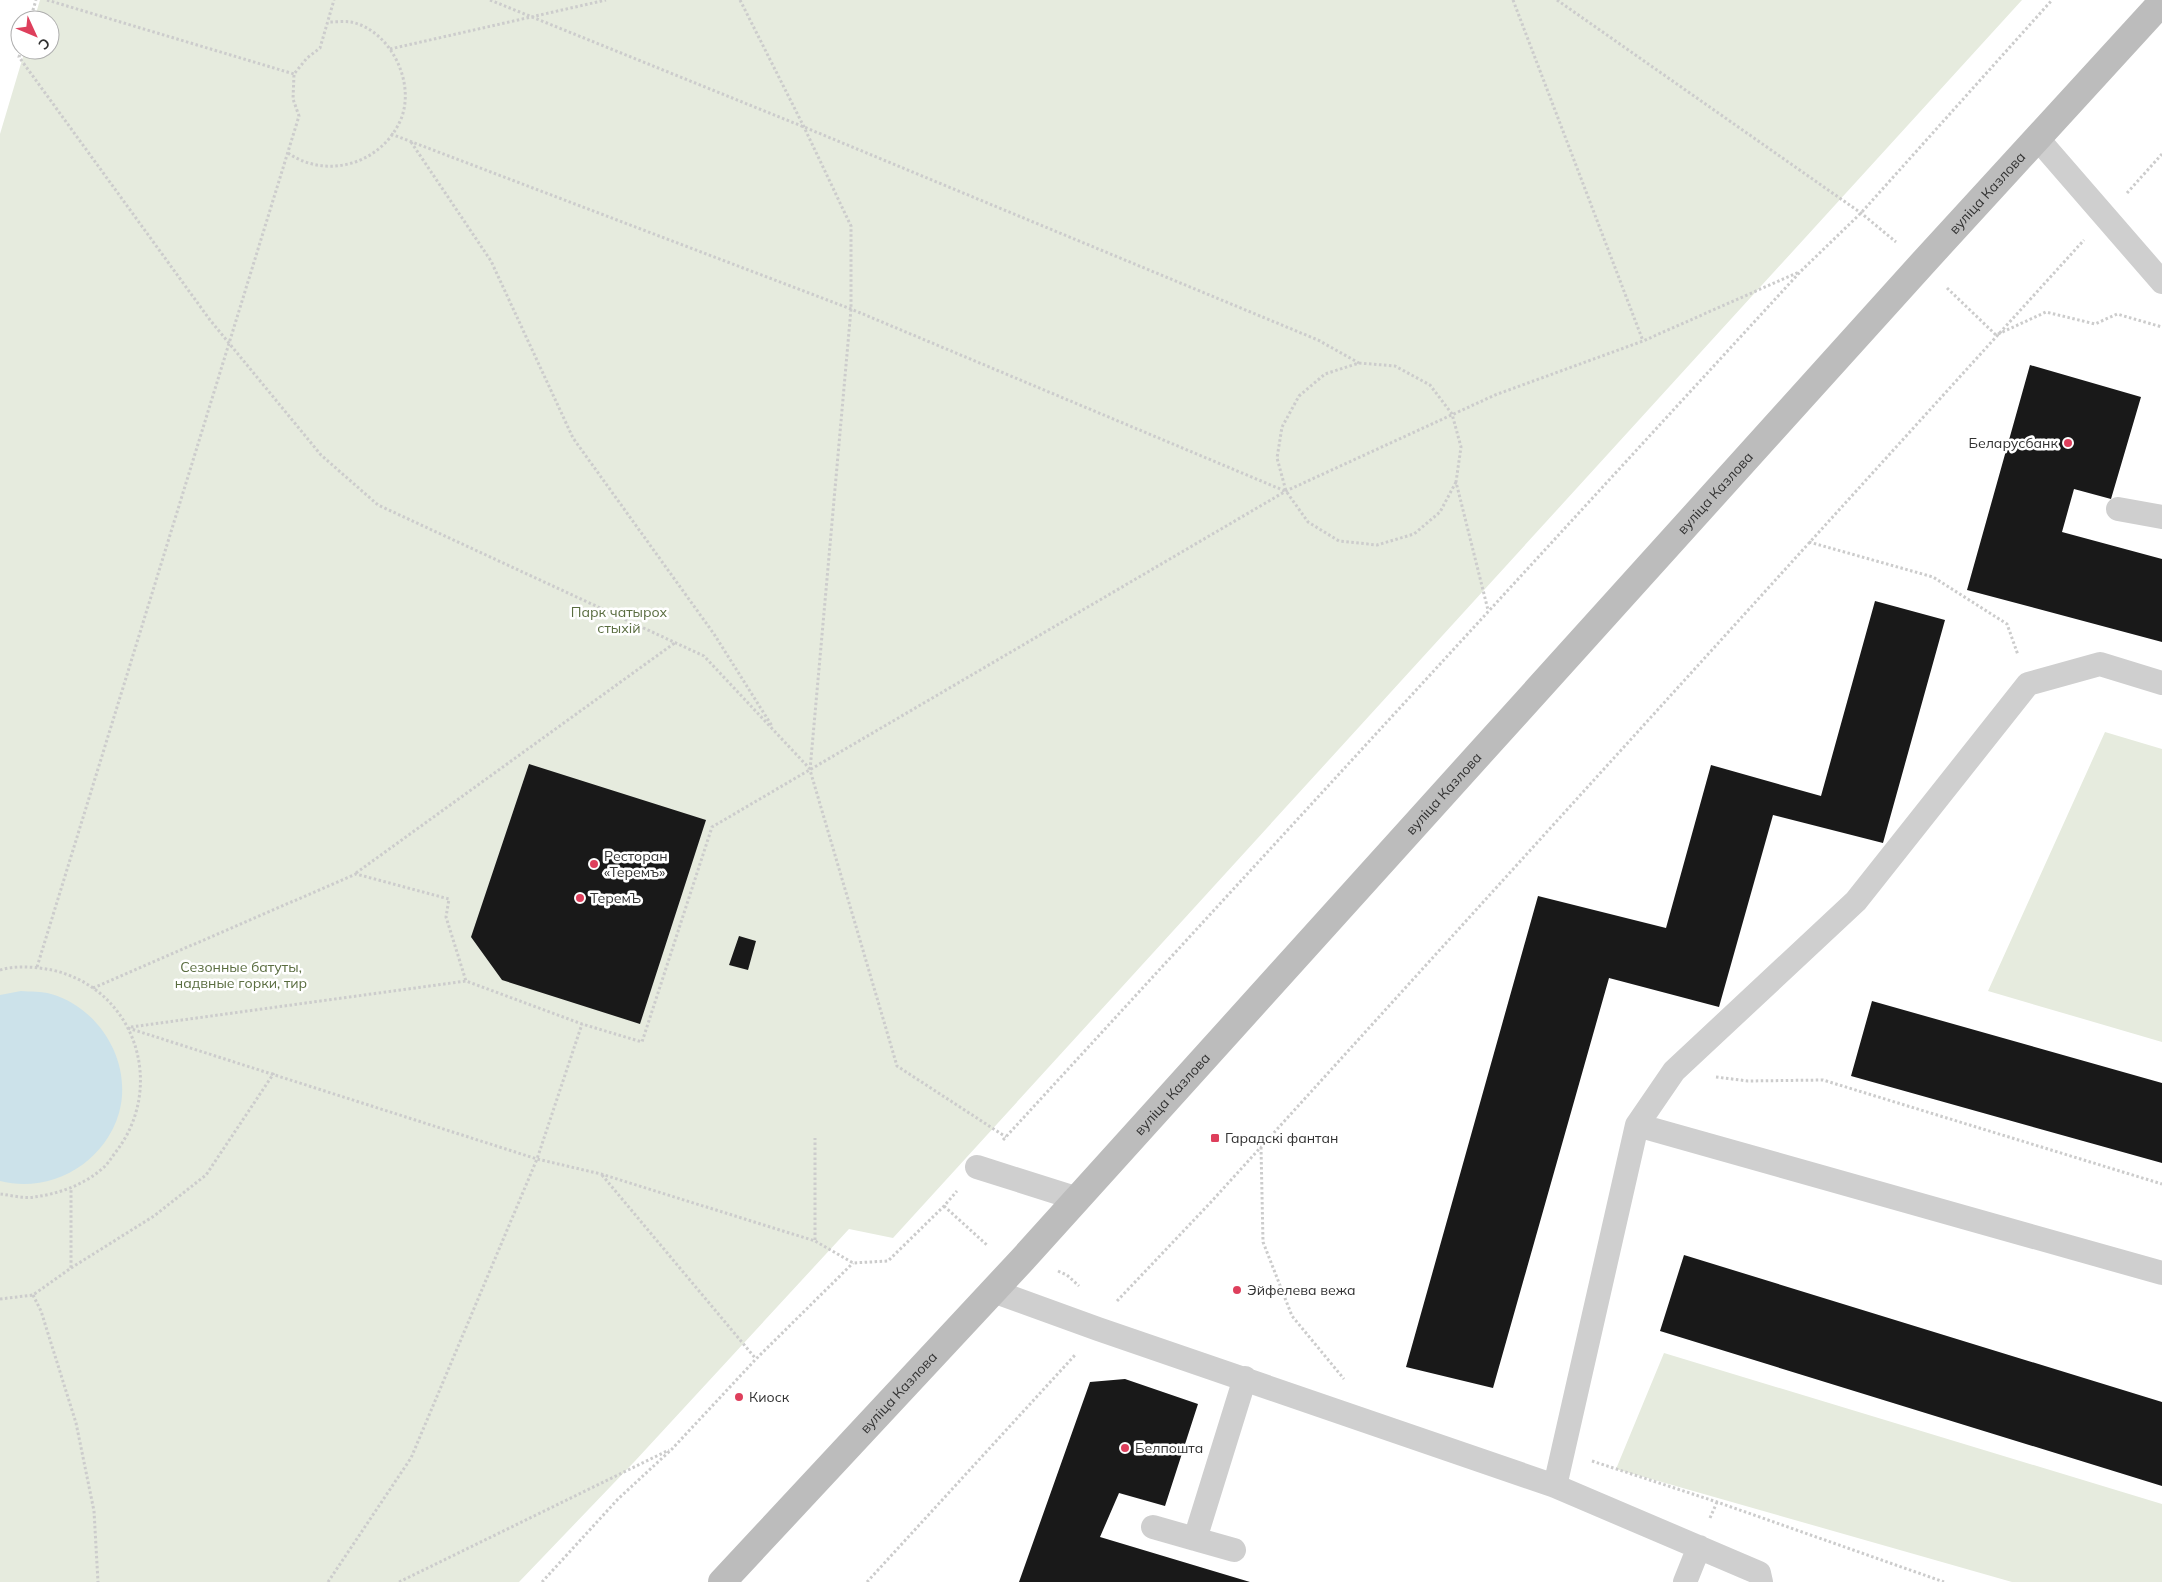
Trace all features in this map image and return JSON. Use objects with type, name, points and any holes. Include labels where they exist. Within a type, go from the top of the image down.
[{"type":"main road","name":"вуліца Казлова","points":[[722,1582],[1078,1199],[1922,264],[2162,2]]},
{"type":"lane","points":[[2038,139],[2162,282]]},
{"type":"lane","points":[[2118,509],[2162,517]]},
{"type":"lane","points":[[1555,1486],[1637,1125],[1674,1071],[1856,901],[2028,684],[2100,664],[2162,684]]},
{"type":"lane","points":[[1637,1125],[2162,1274]]},
{"type":"lane","points":[[977,1167],[1078,1199]]},
{"type":"lane","points":[[993,1291],[1555,1486],[1758,1573],[1761,1582]]},
{"type":"lane","points":[[1195,1539],[1245,1378]]},
{"type":"lane","points":[[1153,1527],[1234,1550]]},
{"type":"lane","points":[[1685,1582],[1698,1547]]},
{"type":"path","points":[[46,0],[294,74]]},
{"type":"path","points":[[37,967],[288,153],[298,116],[293,99],[294,74],[307,58],[320,48],[334,0]]},
{"type":"path","points":[[490,0],[804,127],[1318,340],[1359,363]]},
{"type":"path","points":[[390,49],[606,0]]},
{"type":"path","points":[[740,0],[851,226],[851,309],[810,770],[897,1066],[1006,1136]]},
{"type":"path","points":[[1513,0],[1643,341]]},
{"type":"path","points":[[1557,0],[1861,213],[1922,264],[1996,335]]},
{"type":"path","points":[[128,1028],[274,1073],[537,1159],[602,1174],[815,1240],[853,1263],[888,1261],[944,1206],[977,1167],[1801,271],[1861,213],[2052,0]]},
{"type":"path","points":[[288,153],[300,161],[323,167],[348,166],[370,156],[392,134],[401,118],[405,94],[402,70],[390,49],[373,32],[351,22],[328,22]]},
{"type":"path","points":[[21,60],[228,344],[321,455],[378,505],[704,656],[810,770]]},
{"type":"path","points":[[392,134],[851,309],[1286,492]]},
{"type":"path","points":[[411,142],[491,261],[573,438],[714,634],[776,732]]},
{"type":"path","points":[[867,1582],[1098,1329],[1106,1313],[1261,1146],[2162,154]]},
{"type":"path","points":[[128,1028],[466,981],[582,1024],[642,1042],[712,826],[1286,492],[1495,395],[1643,341],[1801,271]]},
{"type":"path","points":[[1996,335],[2046,312],[2095,324],[2117,314],[2162,327]]},
{"type":"path","points":[[1359,363],[1395,366],[1430,386],[1452,414],[1461,447],[1456,482],[1440,512],[1414,534],[1377,545],[1339,541],[1308,522],[1286,492],[1277,458],[1282,427],[1299,396],[1325,374],[1359,363]]},
{"type":"path","points":[[1456,482],[1488,610]]},
{"type":"path","points":[[1809,542],[1933,577],[2007,624],[2028,684]]},
{"type":"path","points":[[93,988],[356,874],[676,642]]},
{"type":"path","points":[[356,874],[448,899],[446,918],[466,981]]},
{"type":"path","points":[[0,970],[37,967],[66,974],[93,988],[113,1006],[128,1028],[140,1063],[140,1102],[127,1138],[103,1168],[71,1189],[32,1198],[0,1194]]},
{"type":"path","points":[[328,1582],[411,1458],[537,1159],[582,1024]]},
{"type":"path","points":[[1674,1071],[1748,1081],[1823,1080],[2162,1184]]},
{"type":"path","points":[[0,1299],[33,1296],[72,1268],[154,1216],[206,1174],[274,1073]]},
{"type":"path","points":[[815,1138],[815,1240]]},
{"type":"path","points":[[1261,1146],[1263,1242],[1292,1316],[1345,1380]]},
{"type":"path","points":[[602,1174],[756,1359]]},
{"type":"path","points":[[71,1189],[72,1268]]},
{"type":"path","points":[[944,1206],[986,1246]]},
{"type":"path","points":[[542,1582],[618,1499],[672,1449],[756,1359],[853,1263]]},
{"type":"path","points":[[33,1296],[41,1311],[76,1423],[94,1511],[98,1582]]},
{"type":"path","points":[[399,1582],[672,1449]]},
{"type":"path","points":[[1563,1452],[1717,1502],[1944,1582]]},
{"type":"green space","name":"Парк чатырох стыхій","points":[[40,0],[2022,0],[893,1238],[849,1229],[635,1461],[519,1582],[0,1582],[0,134],[22,60],[60,60],[60,10],[37,10]]},
{"type":"green space","points":[[2105,732],[2162,749],[2162,1042],[1988,991]]},
{"type":"green space","points":[[1664,1353],[2162,1504],[2162,1582],[2012,1582],[1616,1469]]},
{"type":"water","points":[[21,991],[47,993],[69,1001],[84,1011],[98,1025],[109,1040],[117,1057],[121,1075],[122,1094],[119,1113],[112,1131],[101,1147],[88,1160],[73,1171],[56,1179],[38,1183],[19,1184],[0,1181],[0,995]]},
{"type":"building","points":[[2030,365],[2141,397],[2111,499],[2074,489],[2062,532],[2162,559],[2162,642],[1967,590]]},
{"type":"building","points":[[1875,601],[1945,620],[1883,843],[1773,815],[1719,1007],[1609,978],[1493,1388],[1406,1367],[1538,896],[1666,928],[1711,765],[1821,796]]},
{"type":"building","name":"Ресторан «Теремъ»","points":[[529,764],[706,820],[640,1024],[502,980],[471,937]]},
{"type":"building","points":[[739,936],[756,941],[748,970],[729,965]]},
{"type":"building","points":[[1872,1001],[2162,1083],[2162,1163],[1851,1076]]},
{"type":"building","points":[[1684,1255],[2162,1402],[2162,1486],[1660,1331]]},
{"type":"building","name":"Белпошта","points":[[1125,1379],[1198,1404],[1165,1506],[1119,1493],[1100,1537],[1250,1582],[1019,1582],[1090,1382]]},
{"type":"place","name":"Беларусбанк","points":[[2068,443]]},
{"type":"place","name":"Ресторан «Теремъ»","points":[[594,864]]},
{"type":"place","name":"ТеремЪ","points":[[580,898]]},
{"type":"place","name":"Гарадскі фантан","points":[[1215,1138]]},
{"type":"place","name":"Эйфелева вежа","points":[[1237,1290]]},
{"type":"place","name":"Киоск","points":[[739,1397]]},
{"type":"place","name":"Белпошта","points":[[1125,1448]]},
{"type":"park label","name":"Сезонные батуты, надвные горки, тир","points":[[241,976]]}]
